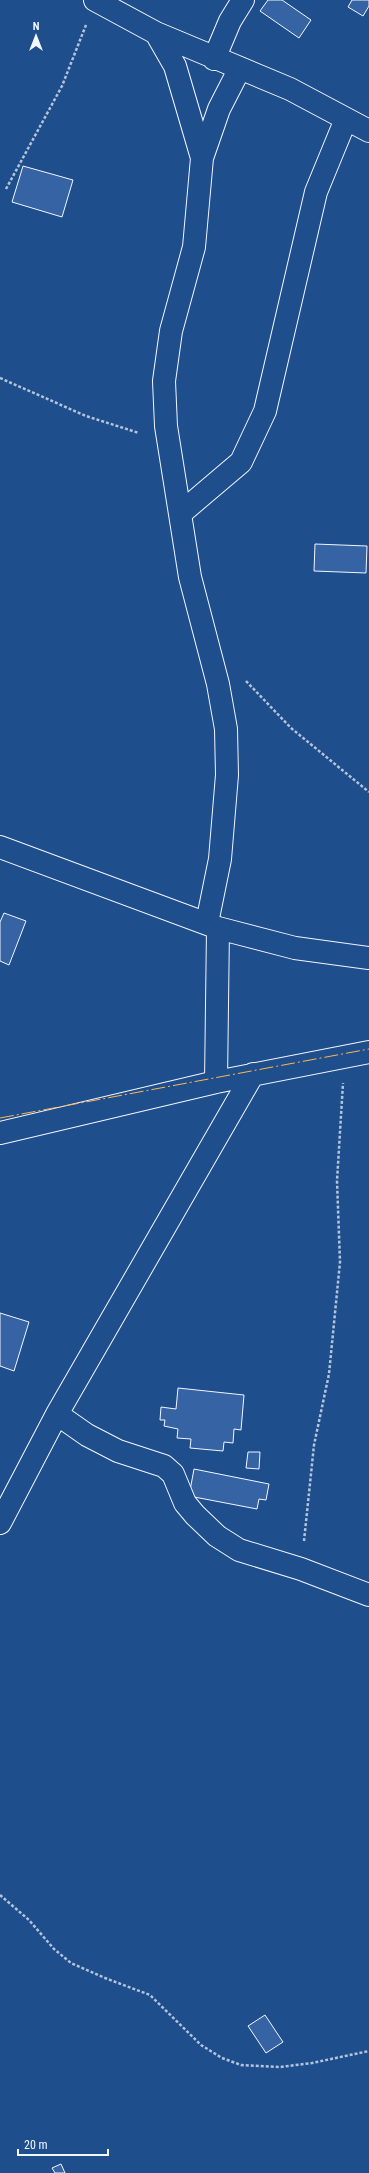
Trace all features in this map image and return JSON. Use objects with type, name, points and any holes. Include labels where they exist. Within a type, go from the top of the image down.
[{"type":"street","points":[[96,0],[156,33],[214,59],[290,89],[369,131]]},
{"type":"street","points":[[214,59],[230,21],[243,0]]},
{"type":"street","points":[[156,33],[175,66],[202,158]]},
{"type":"street","points":[[216,1082],[213,926],[227,775],[226,728],[218,684],[190,577],[181,513],[168,442],[164,381],[171,331],[194,247],[202,158],[219,109],[240,68]]},
{"type":"street","points":[[181,513],[241,462],[265,411],[316,192],[346,119]]},
{"type":"street","points":[[0,847],[213,926],[295,948],[369,958]]},
{"type":"street","points":[[0,1133],[216,1082],[369,1052]]},
{"type":"street","points":[[0,1523],[57,1414],[253,1074]]},
{"type":"street","points":[[57,1414],[87,1435],[118,1451],[164,1466],[173,1474],[185,1503],[195,1515],[217,1536],[239,1550],[301,1569],[369,1595]]},
{"type":"path","points":[[6,189],[62,86],[96,0]]},
{"type":"path","points":[[0,378],[86,416],[168,442]]},
{"type":"path","points":[[241,676],[291,728],[369,792]]},
{"type":"path","points":[[301,1569],[314,1445],[330,1374],[340,1262],[338,1181],[344,1057]]},
{"type":"path","points":[[0,1895],[29,1920],[54,1949],[71,1962],[105,1978],[150,1995],[201,2045],[222,2058],[241,2065],[280,2067],[312,2063],[369,2051]]},
{"type":"building","points":[[268,0],[282,0],[311,20],[299,38],[260,11]]},
{"type":"building","points":[[352,0],[369,0],[369,6],[363,16],[348,7]]},
{"type":"building","points":[[23,166],[73,180],[62,217],[12,202]]},
{"type":"building","points":[[315,544],[367,546],[366,573],[314,571]]},
{"type":"building","points":[[4,913],[26,921],[9,965],[0,961],[0,922]]},
{"type":"building","points":[[0,1313],[29,1322],[14,1371],[0,1366]]},
{"type":"building","points":[[178,1388],[244,1395],[241,1430],[234,1429],[233,1443],[224,1442],[223,1451],[190,1448],[191,1439],[177,1438],[178,1429],[164,1426],[165,1420],[160,1420],[161,1407],[176,1409]]},
{"type":"building","points":[[248,1452],[260,1452],[259,1469],[246,1468]]},
{"type":"building","points":[[194,1469],[269,1484],[266,1500],[259,1499],[257,1509],[189,1496]]},
{"type":"building","points":[[265,2015],[283,2042],[266,2053],[248,2026]]},
{"type":"building","points":[[61,2164],[65,2173],[55,2173],[52,2168]]},
{"type":"power","points":[[0,1118],[369,1049]]}]
